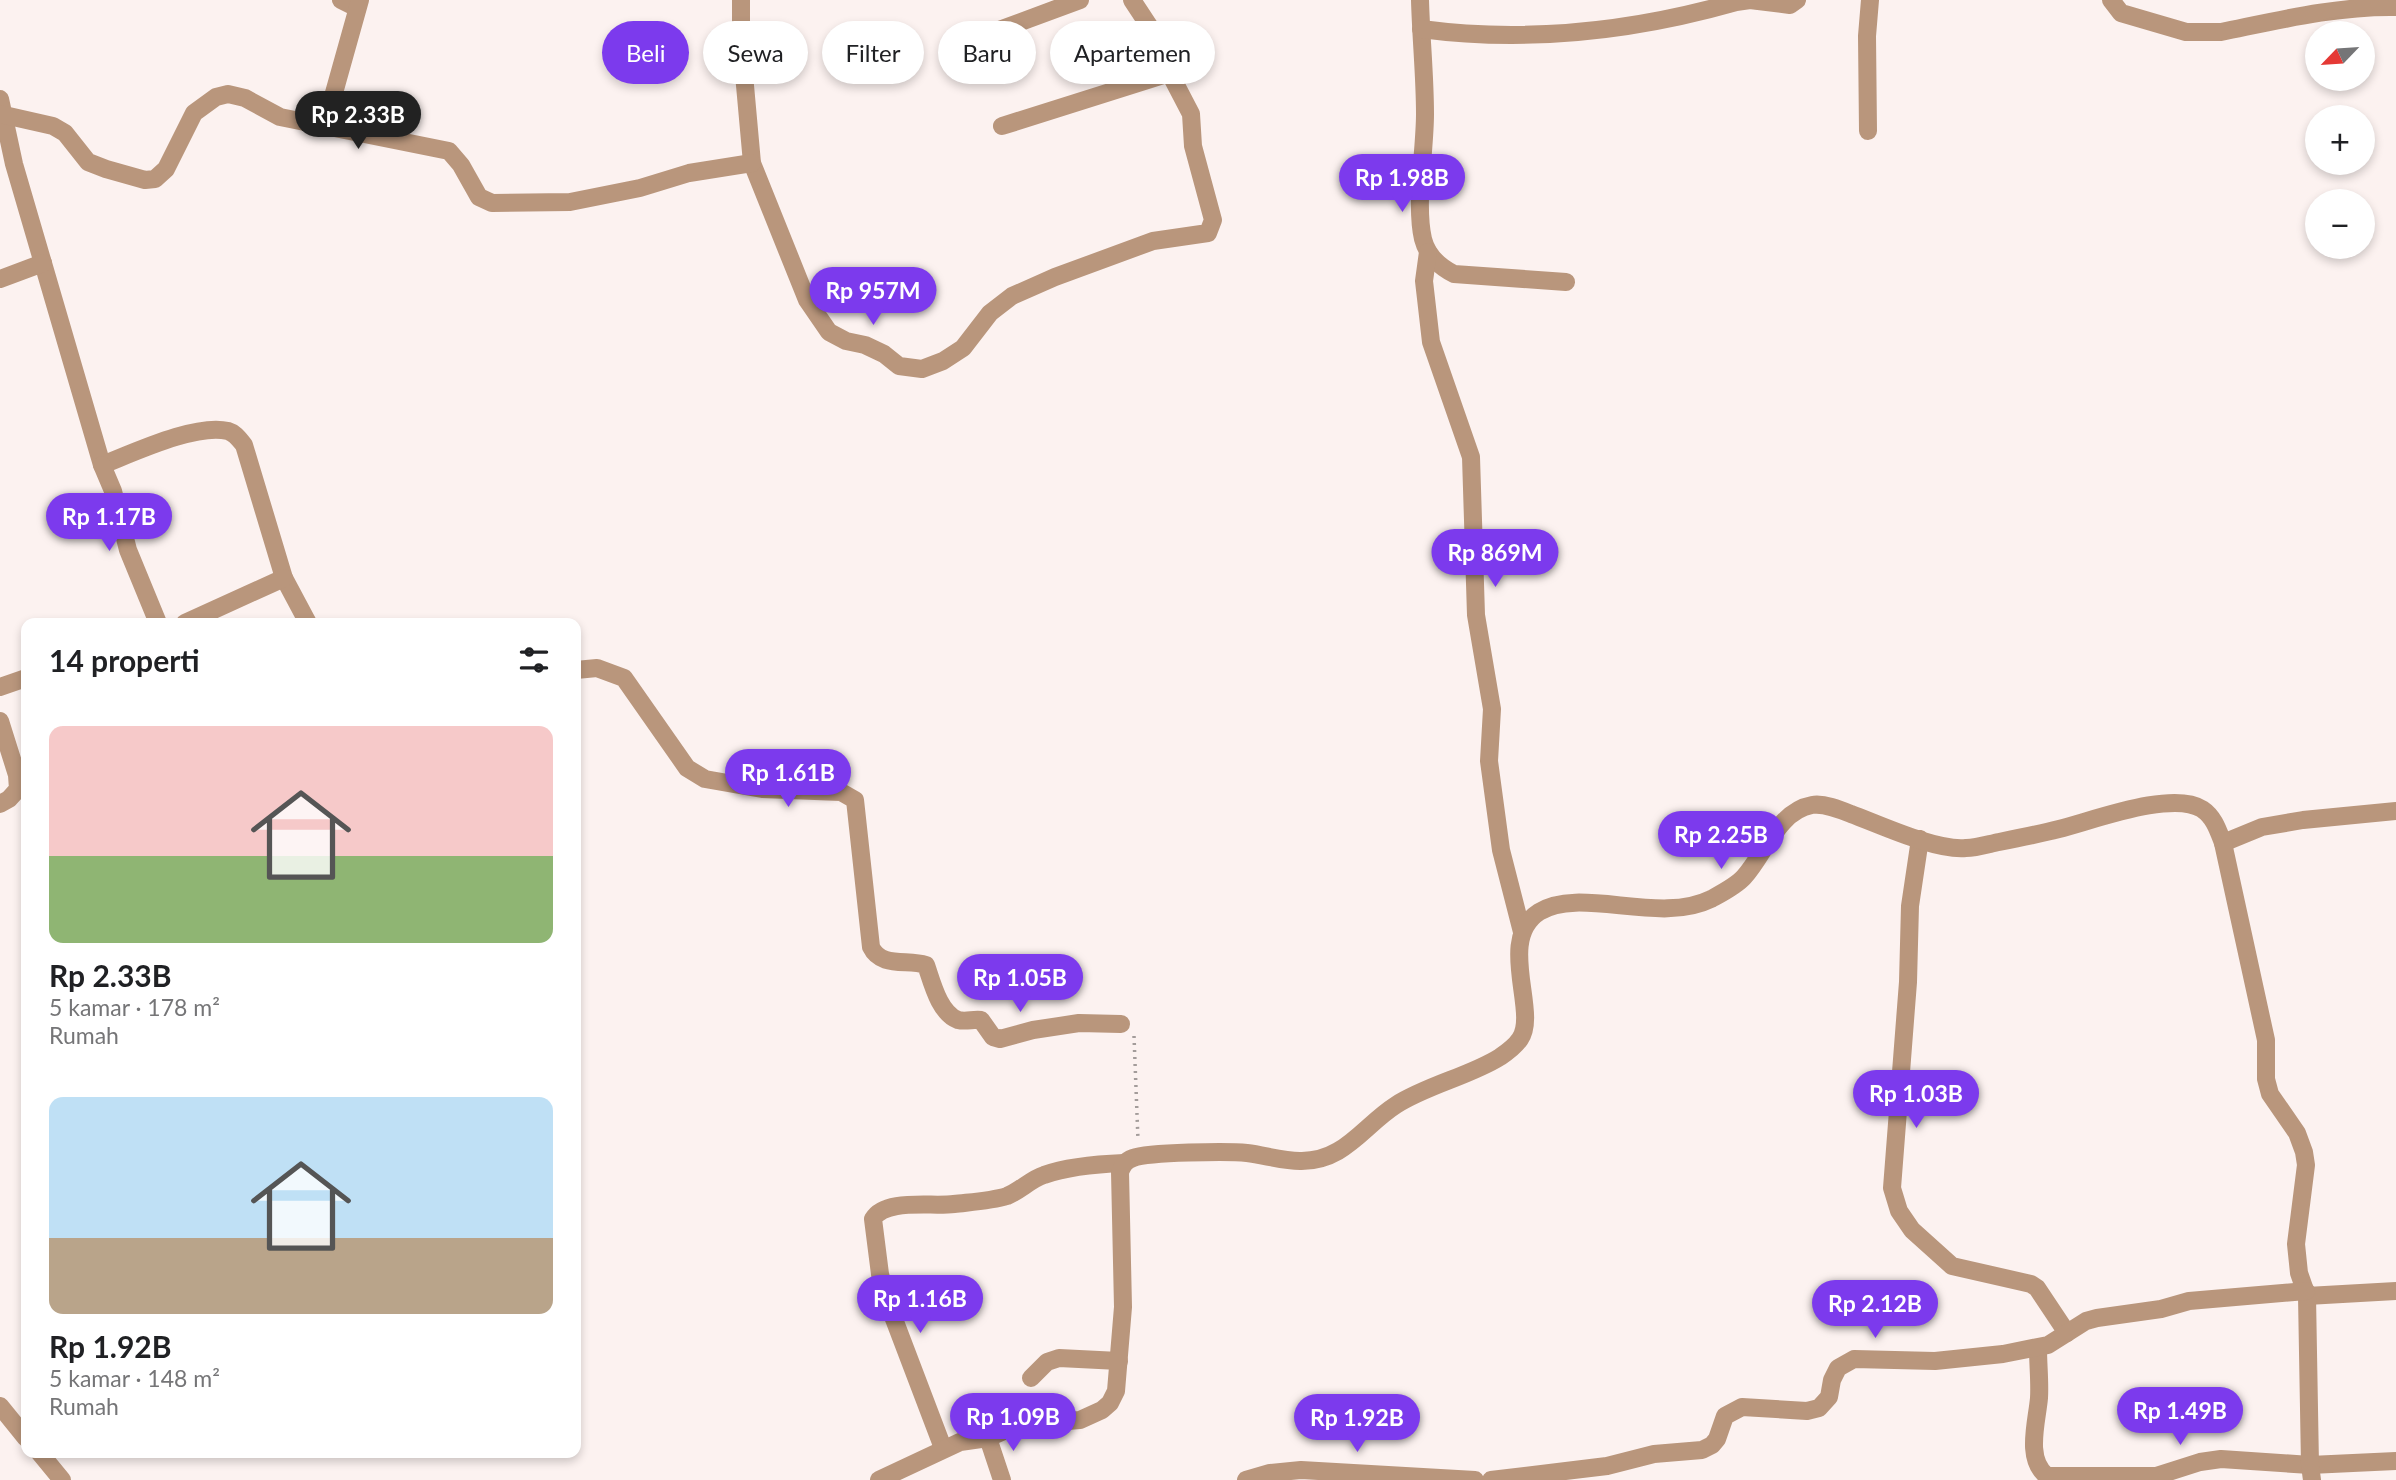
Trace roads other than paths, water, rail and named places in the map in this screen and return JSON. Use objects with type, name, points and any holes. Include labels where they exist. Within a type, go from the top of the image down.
[{"type":"street","points":[[741,0],[741,41],[752,163],[807,300],[829,332],[846,341],[875,349],[899,366],[922,369],[943,361],[962,348],[990,313],[1012,296],[1055,277],[1153,242],[1208,233],[1213,220],[1193,146],[1191,114],[1176,84]]},
{"type":"street","points":[[1023,21],[1080,0]]},
{"type":"street","points":[[1132,0],[1146,21]]},
{"type":"street","points":[[1420,0],[1425,113],[1421,203],[1423,238],[1428,252],[1442,268],[1454,274],[1566,282]]},
{"type":"street","points":[[1421,29],[1459,34],[1558,34],[1612,29],[1736,2],[1751,0],[1790,5],[1797,0]]},
{"type":"street","points":[[1868,131],[1867,36],[1870,0]]},
{"type":"street","points":[[2112,0],[2121,13],[2186,32],[2204,33],[2221,32],[2323,11],[2396,7]]},
{"type":"street","points":[[325,125],[353,3]]},
{"type":"street","points":[[1002,126],[1135,84]]},
{"type":"street","points":[[1,109],[53,126],[65,133],[88,162],[145,180],[155,179],[166,169],[194,113],[216,97],[228,94],[245,98],[280,117],[449,151],[461,165],[479,197],[492,203],[570,202],[640,188],[690,173],[752,163]]},
{"type":"street","points":[[1,109],[14,164],[102,465],[113,491],[128,550],[156,618]]},
{"type":"street","points":[[943,1448],[886,1298],[880,1274],[873,1219],[883,1208],[951,1205],[990,1199],[1013,1193],[1043,1175],[1131,1160],[1242,1152],[1300,1161],[1322,1159],[1338,1153],[1395,1106],[1500,1057],[1521,1038],[1525,1023],[1519,969],[1522,932],[1501,850],[1489,761],[1492,709],[1476,615],[1471,457],[1431,342],[1424,281],[1428,252]]},
{"type":"street","points":[[0,279],[43,263]]},
{"type":"street","points":[[102,465],[172,438],[212,430],[231,432],[244,445],[284,578],[305,618]]},
{"type":"street","points":[[196,618],[284,578]]},
{"type":"street","points":[[581,669],[597,667],[624,678],[687,768],[705,779],[762,789],[841,792],[855,800],[873,952],[884,960],[926,965],[934,988],[951,1016],[960,1020],[981,1020],[993,1037],[1000,1039],[1033,1030],[1079,1023],[1121,1024]]},
{"type":"street","points":[[0,687],[21,680]]},
{"type":"street","points":[[0,721],[18,775],[18,789],[0,804]]},
{"type":"street","points":[[1522,932],[1537,913],[1561,904],[1585,903],[1658,910],[1706,901],[1744,877],[1771,838],[1795,811],[1814,804],[1836,808],[1920,839],[1965,849],[2059,829],[2092,818],[2177,802],[2201,808],[2214,820],[2223,843],[2266,1040],[2268,1087],[2280,1111],[2297,1133],[2304,1152],[2306,1165],[2296,1244],[2299,1273],[2306,1293],[2311,1472]]},
{"type":"street","points":[[2223,843],[2262,827],[2396,811]]},
{"type":"street","points":[[1920,839],[1910,906],[1908,982],[1892,1188],[1899,1211],[1912,1230],[1952,1266],[2017,1279],[2037,1288],[2067,1333]]},
{"type":"street","points":[[879,1480],[960,1442],[988,1438],[1017,1425],[1080,1420],[1102,1410],[1116,1391],[1123,1307],[1120,1172],[1131,1160]]},
{"type":"street","points":[[1491,1480],[1607,1473],[1654,1454],[1702,1450],[1717,1439],[1725,1416],[1742,1407],[1807,1410],[1819,1408],[1829,1397],[1832,1380],[1838,1368],[1854,1359],[1935,1362],[2038,1348],[2086,1321],[2161,1309],[2189,1301],[2306,1293],[2396,1291]]},
{"type":"street","points":[[2038,1348],[2039,1397],[2034,1444],[2038,1463],[2045,1476],[2156,1476],[2200,1462],[2221,1459],[2311,1472],[2396,1461]]},
{"type":"street","points":[[1031,1378],[1047,1362],[1059,1358],[1119,1360]]},
{"type":"street","points":[[0,1406],[21,1432]]},
{"type":"street","points":[[988,1438],[1002,1480]]},
{"type":"street","points":[[44,1458],[62,1480]]},
{"type":"street","points":[[1246,1480],[1301,1470],[1475,1480]]}]
